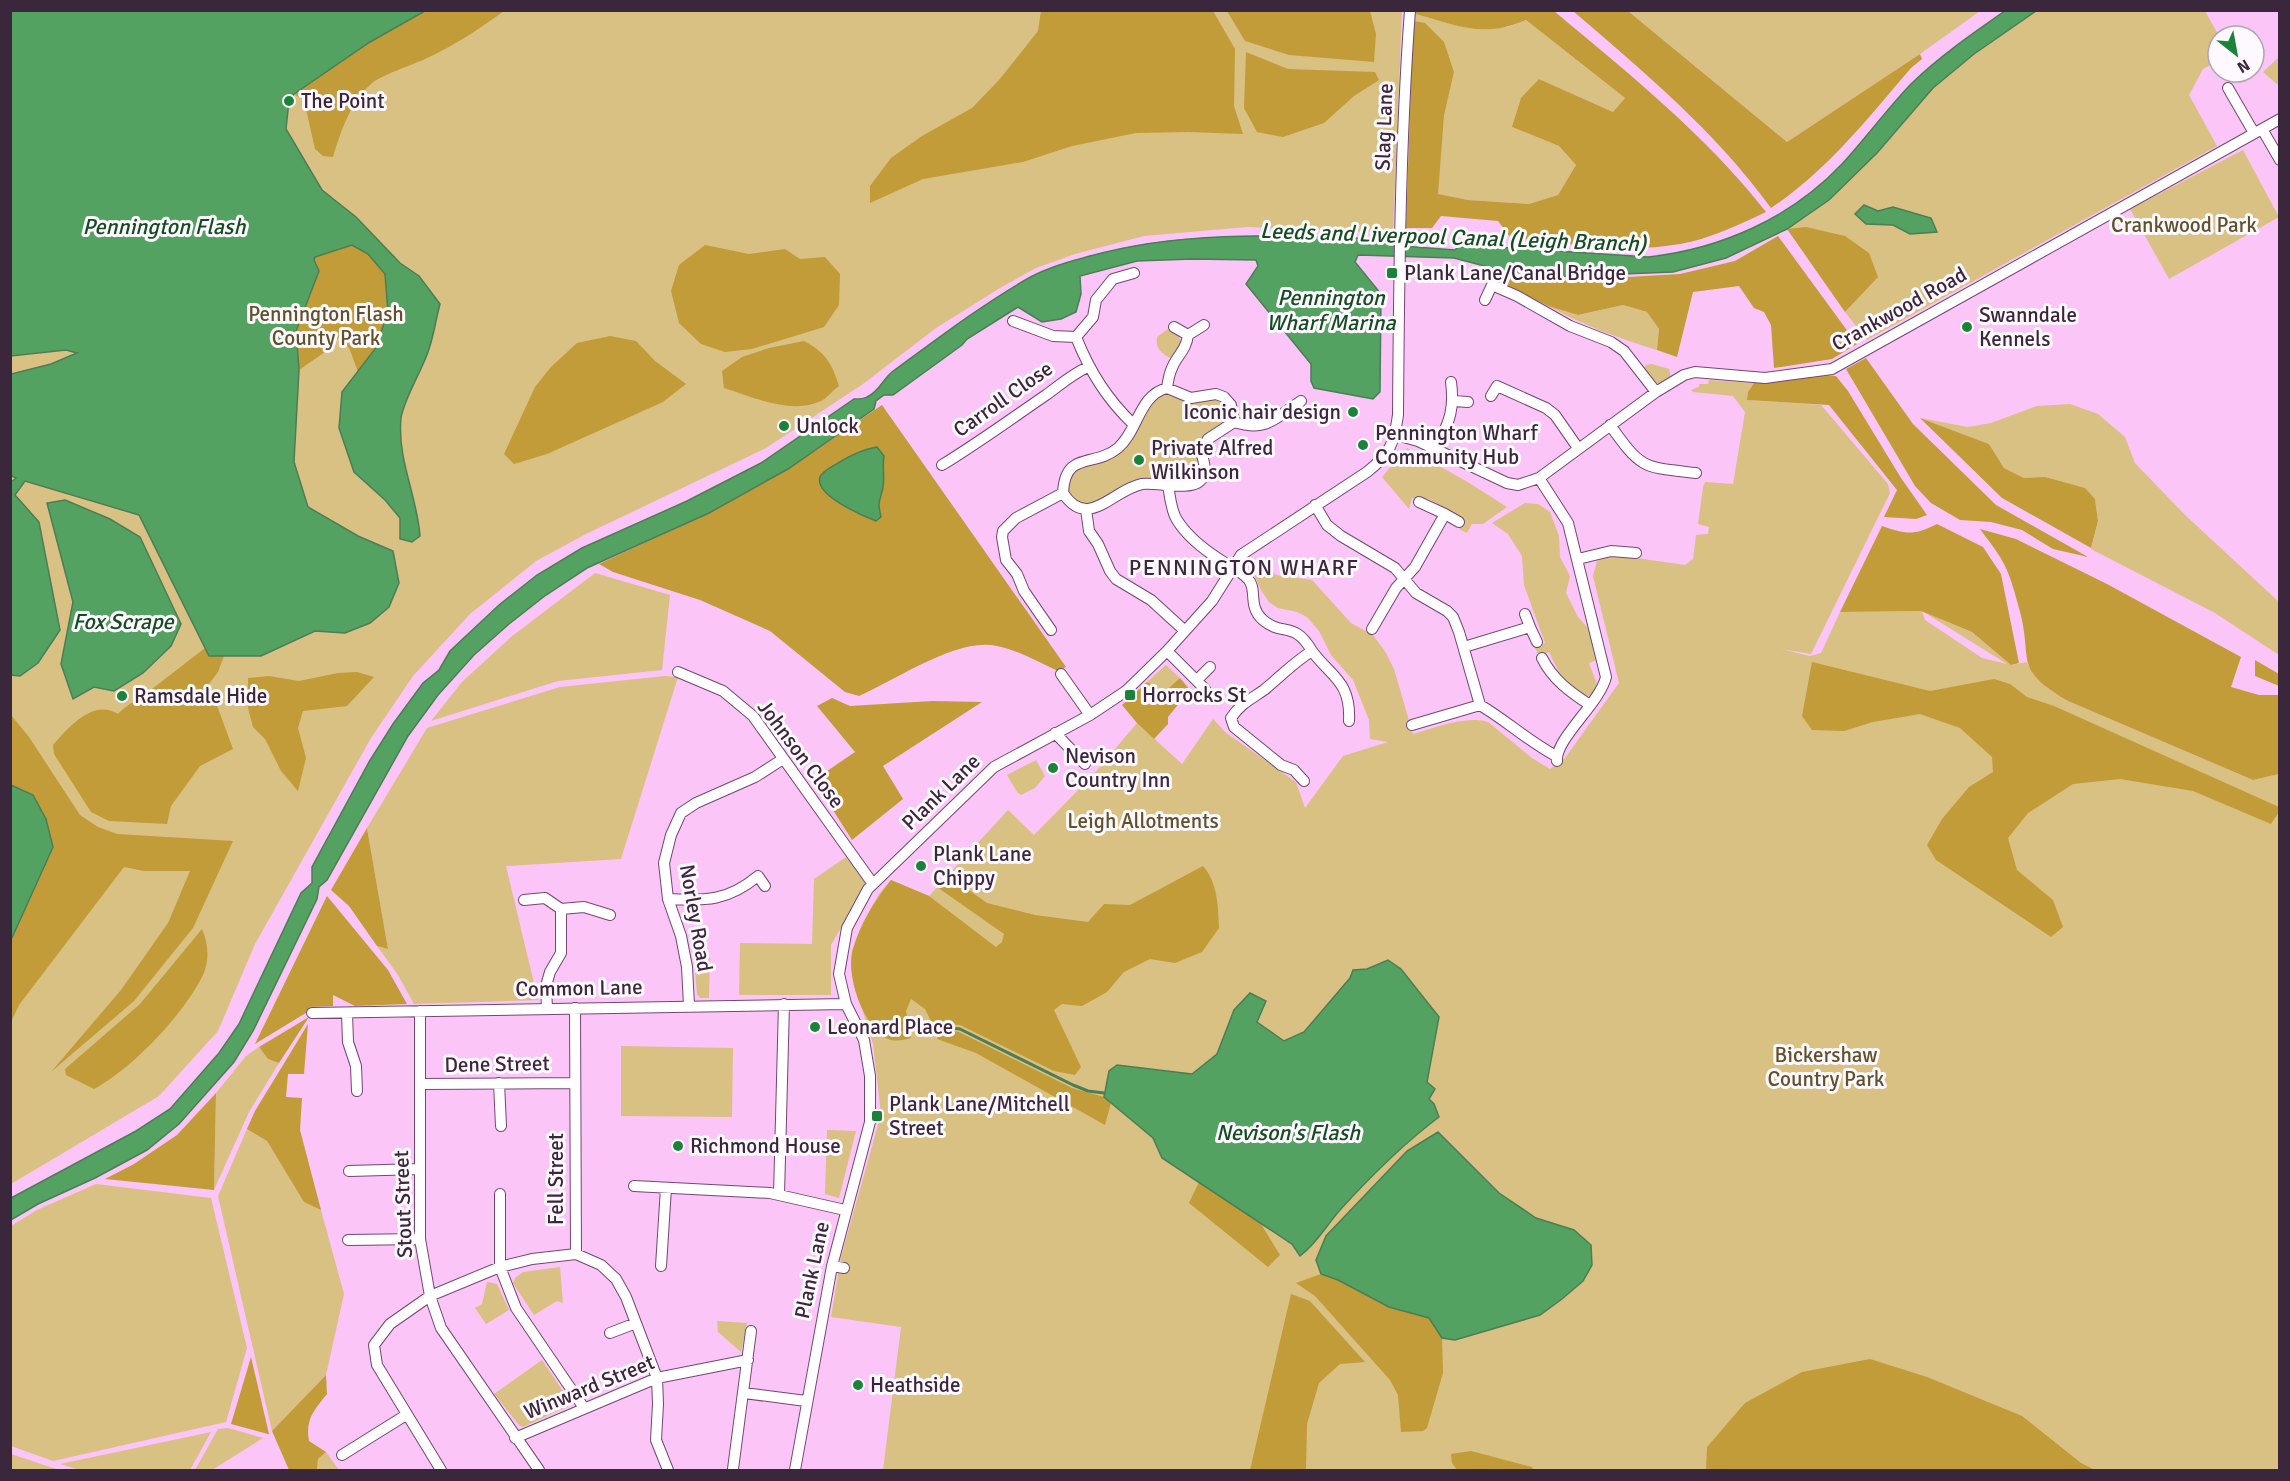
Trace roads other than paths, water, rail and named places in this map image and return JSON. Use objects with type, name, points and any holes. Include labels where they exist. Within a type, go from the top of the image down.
[{"type":"street","name":"Slag Lane","points":[[1400,264],[1402,134],[1410,10]]},
{"type":"street","points":[[2228,87],[2280,160]]},
{"type":"street","name":"Crankwood Road","points":[[1396,435],[1418,441],[1507,483],[1518,484],[1539,478],[1656,392],[1684,375],[1695,372],[1765,378],[1832,369],[2280,119]]},
{"type":"street","name":"Plank Lane","points":[[795,1470],[832,1266],[870,1122],[872,1099],[864,1040],[846,1004],[838,974],[848,928],[873,884],[951,811],[990,770],[1090,715],[1126,691],[1167,651],[1212,601],[1241,555],[1382,460],[1390,450],[1396,435],[1398,415],[1400,264]]},
{"type":"street","points":[[1076,337],[1093,317],[1096,300],[1113,279],[1134,273]]},
{"type":"street","points":[[1485,300],[1492,285],[1570,326],[1611,342],[1624,351],[1656,392]]},
{"type":"street","points":[[1013,321],[1053,336],[1076,337]]},
{"type":"street","points":[[1188,335],[1204,325]]},
{"type":"street","points":[[1174,327],[1188,335]]},
{"type":"street","points":[[1167,388],[1172,366],[1187,345],[1188,335]]},
{"type":"street","points":[[1076,337],[1088,367],[1117,408],[1134,425]]},
{"type":"street","name":"Carroll Close","points":[[942,465],[982,441],[1007,420],[1074,374],[1088,367]]},
{"type":"street","points":[[1491,396],[1500,380],[1546,408],[1555,416],[1578,448]]},
{"type":"street","points":[[1436,450],[1452,414],[1454,401],[1451,382]]},
{"type":"street","points":[[1167,388],[1191,398],[1216,393],[1224,397],[1231,405],[1234,422],[1204,443],[1201,451],[1205,468],[1202,480],[1195,485],[1143,484],[1131,487],[1097,508],[1086,509],[1073,506],[1063,493],[1064,477],[1068,470],[1083,460],[1109,454],[1125,441],[1150,396],[1158,390],[1167,388]]},
{"type":"street","points":[[1234,422],[1253,427],[1263,426],[1301,401]]},
{"type":"street","points":[[1454,401],[1468,402]]},
{"type":"street","points":[[1610,425],[1632,456],[1641,463],[1652,468],[1696,472]]},
{"type":"street","points":[[1315,505],[1327,525],[1341,536],[1395,568],[1416,593],[1453,617],[1480,705],[1499,716],[1533,744],[1557,758],[1559,749],[1604,685],[1606,677],[1578,559],[1565,515],[1539,478]]},
{"type":"street","points":[[1168,485],[1176,520],[1202,546],[1250,580],[1253,588],[1254,608],[1260,618],[1269,625],[1299,633],[1341,684],[1350,713],[1349,721]]},
{"type":"street","points":[[1051,630],[1045,614],[1024,591],[1017,574],[1006,560],[1003,531],[1016,518],[1063,493]]},
{"type":"street","points":[[1419,502],[1459,522]]},
{"type":"street","points":[[1086,509],[1089,531],[1116,579],[1151,600],[1185,631]]},
{"type":"street","points":[[1372,629],[1404,578],[1415,567],[1445,514]]},
{"type":"street","points":[[1578,559],[1611,551],[1636,553]]},
{"type":"street","points":[[1526,614],[1537,642]]},
{"type":"street","points":[[1464,647],[1530,627]]},
{"type":"street","points":[[1167,651],[1201,685],[1210,667]]},
{"type":"street","points":[[1304,781],[1294,770],[1281,765],[1234,727],[1231,717],[1237,708],[1263,690],[1294,662],[1312,651]]},
{"type":"street","points":[[1542,658],[1548,670],[1565,689],[1590,705]]},
{"type":"street","name":"Johnson Close","points":[[678,672],[723,691],[753,716],[873,884]]},
{"type":"street","points":[[1061,674],[1090,715]]},
{"type":"street","points":[[1412,725],[1480,705]]},
{"type":"street","points":[[1055,733],[1085,764]]},
{"type":"street","name":"Norley Road","points":[[689,1005],[681,936],[668,899],[664,863],[670,835],[681,813],[696,803],[755,777],[783,759]]},
{"type":"street","points":[[668,899],[715,899],[735,891],[758,876],[765,886]]},
{"type":"street","points":[[524,900],[545,898],[561,909],[584,907],[610,915]]},
{"type":"street","points":[[547,1009],[546,986],[550,972],[561,952],[561,909]]},
{"type":"street","points":[[779,1195],[784,1004]]},
{"type":"street","name":"Common Lane","points":[[312,1013],[846,1004]]},
{"type":"street","name":"Fell Street","points":[[575,1008],[576,1254],[602,1265],[616,1279],[636,1323],[657,1378],[656,1440],[668,1470]]},
{"type":"street","name":"Stout Street","points":[[420,1011],[420,1239],[430,1296],[441,1328],[539,1470]]},
{"type":"street","points":[[347,1013],[348,1042],[356,1066],[357,1091]]},
{"type":"street","points":[[499,1083],[501,1126]]},
{"type":"street","name":"Dene Street","points":[[420,1084],[575,1083]]},
{"type":"street","points":[[349,1171],[420,1169]]},
{"type":"street","points":[[634,1186],[779,1195],[845,1210]]},
{"type":"street","points":[[661,1266],[666,1188]]},
{"type":"street","points":[[500,1194],[500,1267],[516,1308],[584,1408]]},
{"type":"street","points":[[348,1240],[420,1239]]},
{"type":"street","points":[[441,1470],[376,1365],[374,1345],[390,1324],[430,1296],[500,1267],[532,1259],[576,1254]]},
{"type":"street","points":[[832,1266],[844,1268]]},
{"type":"street","points":[[610,1333],[636,1323]]},
{"type":"street","points":[[747,1460],[734,1464],[751,1331]]},
{"type":"street","name":"Winward Street","points":[[515,1438],[657,1378],[748,1360]]},
{"type":"street","points":[[744,1393],[806,1401]]},
{"type":"street","points":[[342,1455],[406,1415]]},
{"type":"water","name":"Pennington Flash","points":[[11,10],[425,11],[370,42],[294,94],[289,101],[286,129],[322,190],[356,217],[400,263],[419,276],[440,304],[429,349],[401,418],[404,463],[420,536],[412,542],[400,539],[400,518],[385,500],[354,472],[339,428],[342,392],[375,349],[388,312],[385,274],[368,254],[352,245],[315,257],[319,271],[296,331],[299,370],[294,462],[308,507],[358,536],[393,551],[399,583],[389,607],[370,623],[345,633],[315,631],[261,656],[209,656],[139,515],[25,481],[15,495],[39,522],[60,630],[38,663],[20,676],[11,675],[10,483],[16,478],[10,475],[11,374],[51,364],[77,353],[66,350],[11,356]]},
{"type":"water","name":"Leeds and Liverpool Canal (Leigh Branch)","points":[[2005,11],[2036,11],[1974,54],[1933,88],[1877,153],[1829,200],[1787,229],[1726,258],[1673,272],[1546,277],[1496,269],[1454,258],[1358,255],[1355,262],[1381,294],[1380,392],[1373,399],[1314,388],[1311,381],[1311,364],[1246,284],[1258,266],[1256,260],[1137,261],[1080,276],[1081,294],[1076,312],[1061,319],[1042,322],[1018,307],[967,339],[893,395],[884,395],[876,401],[874,409],[788,469],[709,513],[587,568],[546,595],[474,655],[438,695],[408,736],[327,880],[319,887],[317,899],[253,1031],[234,1062],[179,1124],[147,1150],[95,1178],[38,1204],[11,1220],[11,1198],[136,1131],[170,1109],[219,1053],[239,1024],[301,893],[312,883],[312,867],[369,762],[393,724],[423,683],[439,670],[450,651],[499,605],[537,575],[582,548],[687,501],[761,463],[854,399],[871,395],[892,372],[992,300],[1034,275],[1076,260],[1155,243],[1228,236],[1376,239],[1386,241],[1389,245],[1455,250],[1458,247],[1482,246],[1648,257],[1702,247],[1728,238],[1777,215],[1822,183],[1851,154],[1911,84],[1968,37]]},
{"type":"water","points":[[1864,205],[1878,211],[1893,207],[1931,218],[1937,232],[1910,234],[1893,225],[1866,224],[1855,214]]},
{"type":"water","points":[[877,447],[884,456],[884,479],[879,504],[881,517],[876,521],[851,510],[832,498],[820,484],[820,477],[825,471],[848,457]]},
{"type":"water","name":"Fox Scrape","points":[[65,500],[110,519],[140,537],[181,624],[171,646],[143,673],[114,691],[94,687],[73,699],[61,664],[73,602],[47,503]]},
{"type":"water","points":[[11,785],[33,795],[46,819],[53,847],[11,940]]},
{"type":"water","name":"Nevison's Flash","points":[[1388,960],[1401,969],[1439,1017],[1427,1082],[1435,1089],[1429,1099],[1434,1104],[1439,1117],[1375,1173],[1300,1256],[1292,1244],[1162,1158],[1153,1138],[1104,1097],[1109,1071],[1117,1065],[1192,1074],[1217,1054],[1234,1010],[1250,993],[1266,1001],[1257,1022],[1284,1041],[1304,1032],[1350,978],[1353,970],[1367,969]]},
{"type":"water","name":"Nevison's Flash","points":[[1438,1132],[1499,1193],[1536,1218],[1574,1230],[1591,1245],[1592,1265],[1583,1281],[1540,1315],[1455,1340],[1442,1338],[1429,1318],[1389,1307],[1338,1280],[1321,1274],[1316,1260],[1326,1236],[1407,1151]]},
{"type":"waterway","points":[[933,1026],[960,1029],[1073,1085],[1088,1091],[1104,1093]]},
{"type":"place","name":"The Point","points":[[289,101]]},
{"type":"place","name":"Plank Lane/Canal Bridge","points":[[1392,273]]},
{"type":"place","name":"Swanndale Kennels","points":[[1967,327]]},
{"type":"place","name":"Iconic hair design","points":[[1353,412]]},
{"type":"place","name":"Unlock","points":[[784,426]]},
{"type":"place","name":"Pennington Wharf Community Hub","points":[[1363,445]]},
{"type":"place","name":"Private Alfred Wilkinson","points":[[1139,460]]},
{"type":"place","name":"Horrocks St","points":[[1130,695]]},
{"type":"place","name":"Ramsdale Hide","points":[[122,696]]},
{"type":"place","name":"Nevison Country Inn","points":[[1053,768]]},
{"type":"place","name":"Plank Lane Chippy","points":[[921,866]]},
{"type":"place","name":"Leonard Place","points":[[815,1027]]},
{"type":"place","name":"Plank Lane/Mitchell Street","points":[[877,1116]]},
{"type":"place","name":"Richmond House","points":[[678,1146]]},
{"type":"place","name":"Heathside","points":[[858,1385]]},
{"type":"district","name":"PENNINGTON WHARF","points":[[1244,567]]},
{"type":"park label","name":"Crankwood Park","points":[[2184,225]]},
{"type":"park label","name":"Pennington Flash County Park","points":[[326,326]]},
{"type":"park label","name":"Leigh Allotments","points":[[1143,821]]},
{"type":"park label","name":"Bickershaw Country Park","points":[[1826,1067]]},
{"type":"water label","name":"Pennington Wharf Marina","points":[[1331,310]]}]
